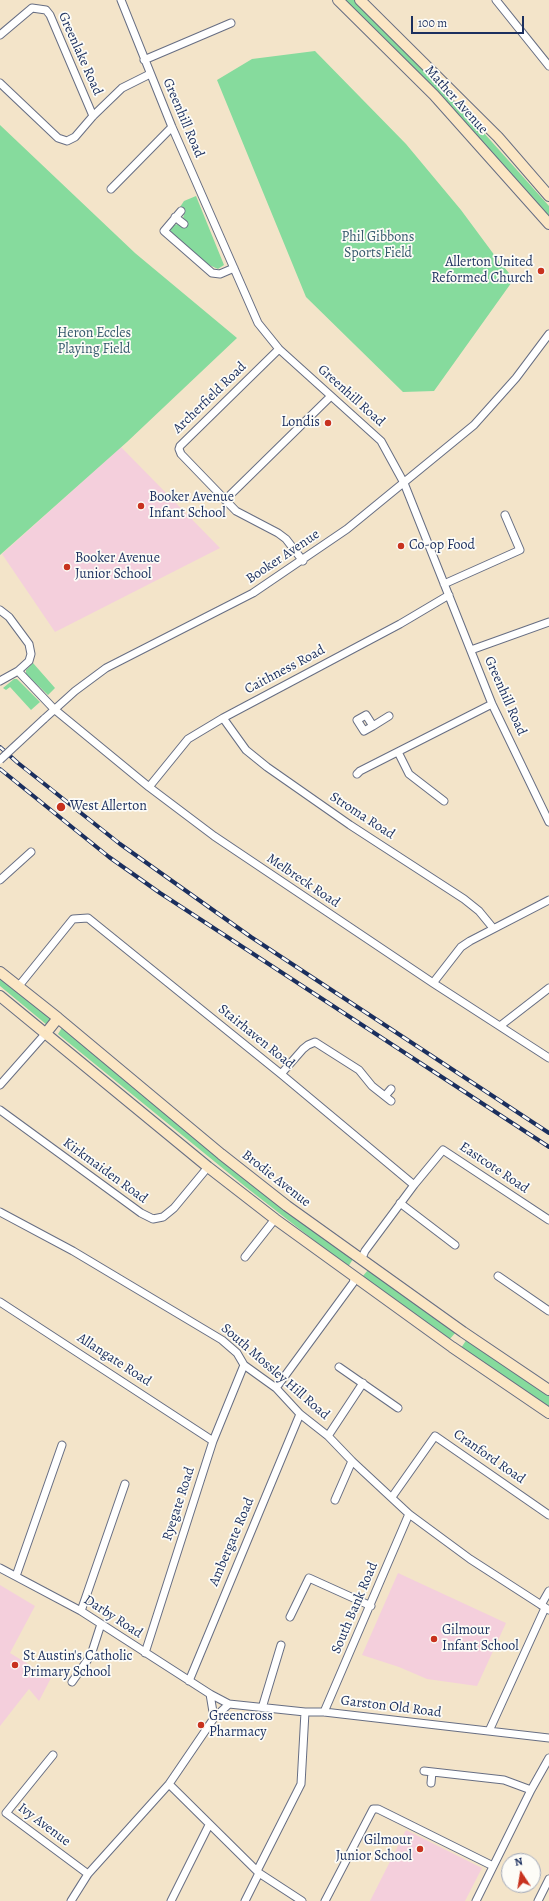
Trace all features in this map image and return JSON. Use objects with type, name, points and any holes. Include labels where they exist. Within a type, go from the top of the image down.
[{"type":"street","name":"Greenhill Road","points":[[121,0],[172,127],[258,322],[280,349],[381,441],[404,483],[492,704],[549,822]]},
{"type":"street","name":"Mather Avenue","points":[[338,0],[434,95],[549,224]]},
{"type":"street","name":"Mather Avenue","points":[[360,0],[498,137],[549,196]]},
{"type":"street","points":[[496,0],[549,66]]},
{"type":"street","name":"Greenlake Road","points":[[0,35],[32,8],[46,10],[50,15],[93,116]]},
{"type":"street","points":[[144,60],[230,23]]},
{"type":"street","points":[[0,82],[58,138],[67,141],[75,137],[93,116],[122,88],[150,74]]},
{"type":"street","points":[[111,188],[172,127]]},
{"type":"street","points":[[181,211],[164,231],[212,273],[220,274],[234,268]]},
{"type":"street","points":[[176,217],[184,224]]},
{"type":"street","name":"Booker Avenue","points":[[0,760],[54,709],[106,668],[253,593],[303,561],[347,529],[474,425],[516,378],[549,334]]},
{"type":"street","name":"Archerfield Road","points":[[280,349],[179,447],[180,454],[236,511],[247,518],[278,532],[286,539],[303,561]]},
{"type":"street","points":[[225,500],[331,396]]},
{"type":"street","points":[[444,584],[520,550],[505,515]]},
{"type":"street","name":"Caithness Road","points":[[149,786],[188,739],[223,718],[400,624],[448,595]]},
{"type":"street","points":[[0,610],[9,617],[31,649],[31,658],[29,661],[18,671],[0,681]]},
{"type":"street","points":[[471,650],[549,622]]},
{"type":"street","name":"Melbreck Road","points":[[18,671],[54,709],[149,786],[221,840],[549,1058]]},
{"type":"street","points":[[357,774],[360,771],[492,704]]},
{"type":"street","points":[[373,726],[390,716]]},
{"type":"street","name":"Stroma Road","points":[[223,718],[246,750],[267,767],[350,825],[464,899],[479,911],[493,928]]},
{"type":"street","points":[[398,752],[409,774],[444,801]]},
{"type":"street","points":[[0,880],[31,852]]},
{"type":"street","points":[[434,983],[461,947],[493,928],[549,900]]},
{"type":"street","name":"Stairhaven Road","points":[[18,987],[73,919],[88,918],[281,1074],[414,1185]]},
{"type":"street","name":"Brodie Avenue","points":[[0,972],[58,1018],[221,1154],[287,1206],[463,1332],[549,1390]]},
{"type":"street","points":[[500,1026],[549,988]]},
{"type":"street","points":[[0,996],[208,1167],[275,1219],[452,1347],[549,1413]]},
{"type":"street","points":[[0,1085],[58,1018]]},
{"type":"street","points":[[281,1074],[303,1049],[315,1042],[359,1070],[372,1086],[391,1101]]},
{"type":"street","points":[[385,1096],[391,1089]]},
{"type":"street","name":"Kirkmaiden Road","points":[[0,1110],[141,1213],[153,1219],[163,1217],[174,1208],[208,1167]]},
{"type":"street","name":"Eastcote Road","points":[[414,1185],[443,1150],[549,1220]]},
{"type":"street","points":[[276,1388],[353,1283],[365,1250],[414,1185]]},
{"type":"street","points":[[400,1203],[455,1245]]},
{"type":"street","name":"South Mossley Hill Road","points":[[0,1212],[73,1251],[222,1340],[237,1353],[244,1365],[276,1388],[300,1414],[328,1436],[352,1461],[409,1514],[470,1559],[545,1607]]},
{"type":"street","points":[[245,1257],[275,1219]]},
{"type":"street","points":[[498,1276],[549,1311]]},
{"type":"street","name":"Allangate Road","points":[[0,1302],[213,1441]]},
{"type":"street","points":[[452,1347],[463,1332]]},
{"type":"street","name":"Ryegate Road","points":[[144,1653],[213,1441],[244,1365]]},
{"type":"street","points":[[339,1367],[398,1408]]},
{"type":"street","points":[[328,1436],[363,1383]]},
{"type":"street","name":"Ambergate Road","points":[[189,1681],[300,1414]]},
{"type":"street","name":"Cranford Road","points":[[392,1497],[436,1436],[549,1515]]},
{"type":"street","points":[[16,1576],[62,1445]]},
{"type":"street","points":[[335,1500],[352,1461]]},
{"type":"street","points":[[81,1611],[125,1484]]},
{"type":"street","name":"South Bank Road","points":[[324,1712],[371,1606],[409,1514]]},
{"type":"street","name":"Darby Road","points":[[0,1568],[81,1611],[144,1653],[210,1694]]},
{"type":"street","points":[[290,1617],[309,1578],[371,1606]]},
{"type":"street","points":[[489,1732],[545,1607],[549,1591]]},
{"type":"street","points":[[72,1682],[91,1655],[101,1624]]},
{"type":"street","points":[[262,1708],[281,1645]]},
{"type":"street","points":[[210,1694],[214,1718]]},
{"type":"street","name":"Garston Old Road","points":[[210,1694],[230,1704],[306,1712],[324,1712],[549,1738]]},
{"type":"street","points":[[72,1901],[88,1874],[169,1784],[214,1718],[230,1704]]},
{"type":"street","points":[[245,1901],[302,1784],[306,1712]]},
{"type":"street","name":"Ivy Avenue","points":[[52,1755],[3,1811],[88,1874]]},
{"type":"street","points":[[476,1901],[531,1790],[549,1758]]},
{"type":"street","points":[[424,1771],[504,1780],[531,1790]]},
{"type":"street","points":[[431,1783],[432,1772]]},
{"type":"street","points":[[169,1784],[258,1872],[302,1901]]},
{"type":"street","points":[[325,1901],[370,1812],[373,1809],[378,1809],[493,1866]]},
{"type":"street","points":[[170,1901],[209,1825]]},
{"type":"street","points":[[538,1901],[549,1879]]},
{"type":"shaded area","points":[[121,447],[220,548],[55,632],[2,554]]},
{"type":"shaded area","name":"Gilmour Infant School","points":[[398,1573],[506,1623],[477,1686],[427,1679],[399,1667],[362,1655]]},
{"type":"shaded area","name":"St Austin's Catholic Primary School","points":[[0,1585],[35,1606],[10,1653],[51,1678],[39,1701],[29,1689],[0,1726]]},
{"type":"shaded area","name":"Gilmour Junior School","points":[[406,1830],[482,1868],[465,1901],[370,1901]]},
{"type":"green space","points":[[341,0],[354,0],[459,105],[549,206],[549,221]]},
{"type":"green space","name":"Phil Gibbons Sports Field","points":[[315,51],[406,144],[461,210],[514,279],[434,391],[403,392],[306,297],[217,80],[252,59]]},
{"type":"green space","name":"Heron Eccles Playing Field","points":[[0,125],[135,253],[237,338],[127,442],[0,555]]},
{"type":"green space","points":[[196,196],[224,265],[218,269],[209,265],[208,267],[171,235],[170,230],[174,225],[178,224],[184,228],[187,224],[183,218],[185,211],[180,207],[184,201]]},
{"type":"green space","points":[[33,663],[55,688],[48,695],[26,674],[26,670]]},
{"type":"green space","points":[[14,679],[17,679],[40,702],[31,710],[10,687],[6,690],[3,688]]},
{"type":"green space","points":[[0,977],[53,1017],[47,1025],[0,986]]},
{"type":"green space","points":[[63,1026],[353,1259],[348,1267],[247,1188],[58,1034]]},
{"type":"green space","points":[[368,1270],[456,1332],[449,1340],[362,1277]]},
{"type":"green space","points":[[467,1339],[549,1394],[549,1408],[461,1348]]},
{"type":"railway","points":[[0,747],[120,844],[251,937],[549,1133]]},
{"type":"railway","points":[[0,769],[109,857],[160,893],[549,1147]]},
{"type":"place","name":"Allerton United Reformed Church","points":[[541,271]]},
{"type":"place","name":"Londis","points":[[328,423]]},
{"type":"place","name":"Booker Avenue Infant School","points":[[141,506]]},
{"type":"place","name":"Co-op Food","points":[[401,546]]},
{"type":"place","name":"Booker Avenue Junior School","points":[[67,567]]},
{"type":"place","name":"West Allerton","points":[[61,807]]},
{"type":"place","name":"Gilmour Infant School","points":[[434,1639]]},
{"type":"place","name":"St Austin's Catholic Primary School","points":[[15,1665]]},
{"type":"place","name":"Greencross Pharmacy","points":[[201,1725]]},
{"type":"place","name":"Gilmour Junior School","points":[[420,1849]]}]
